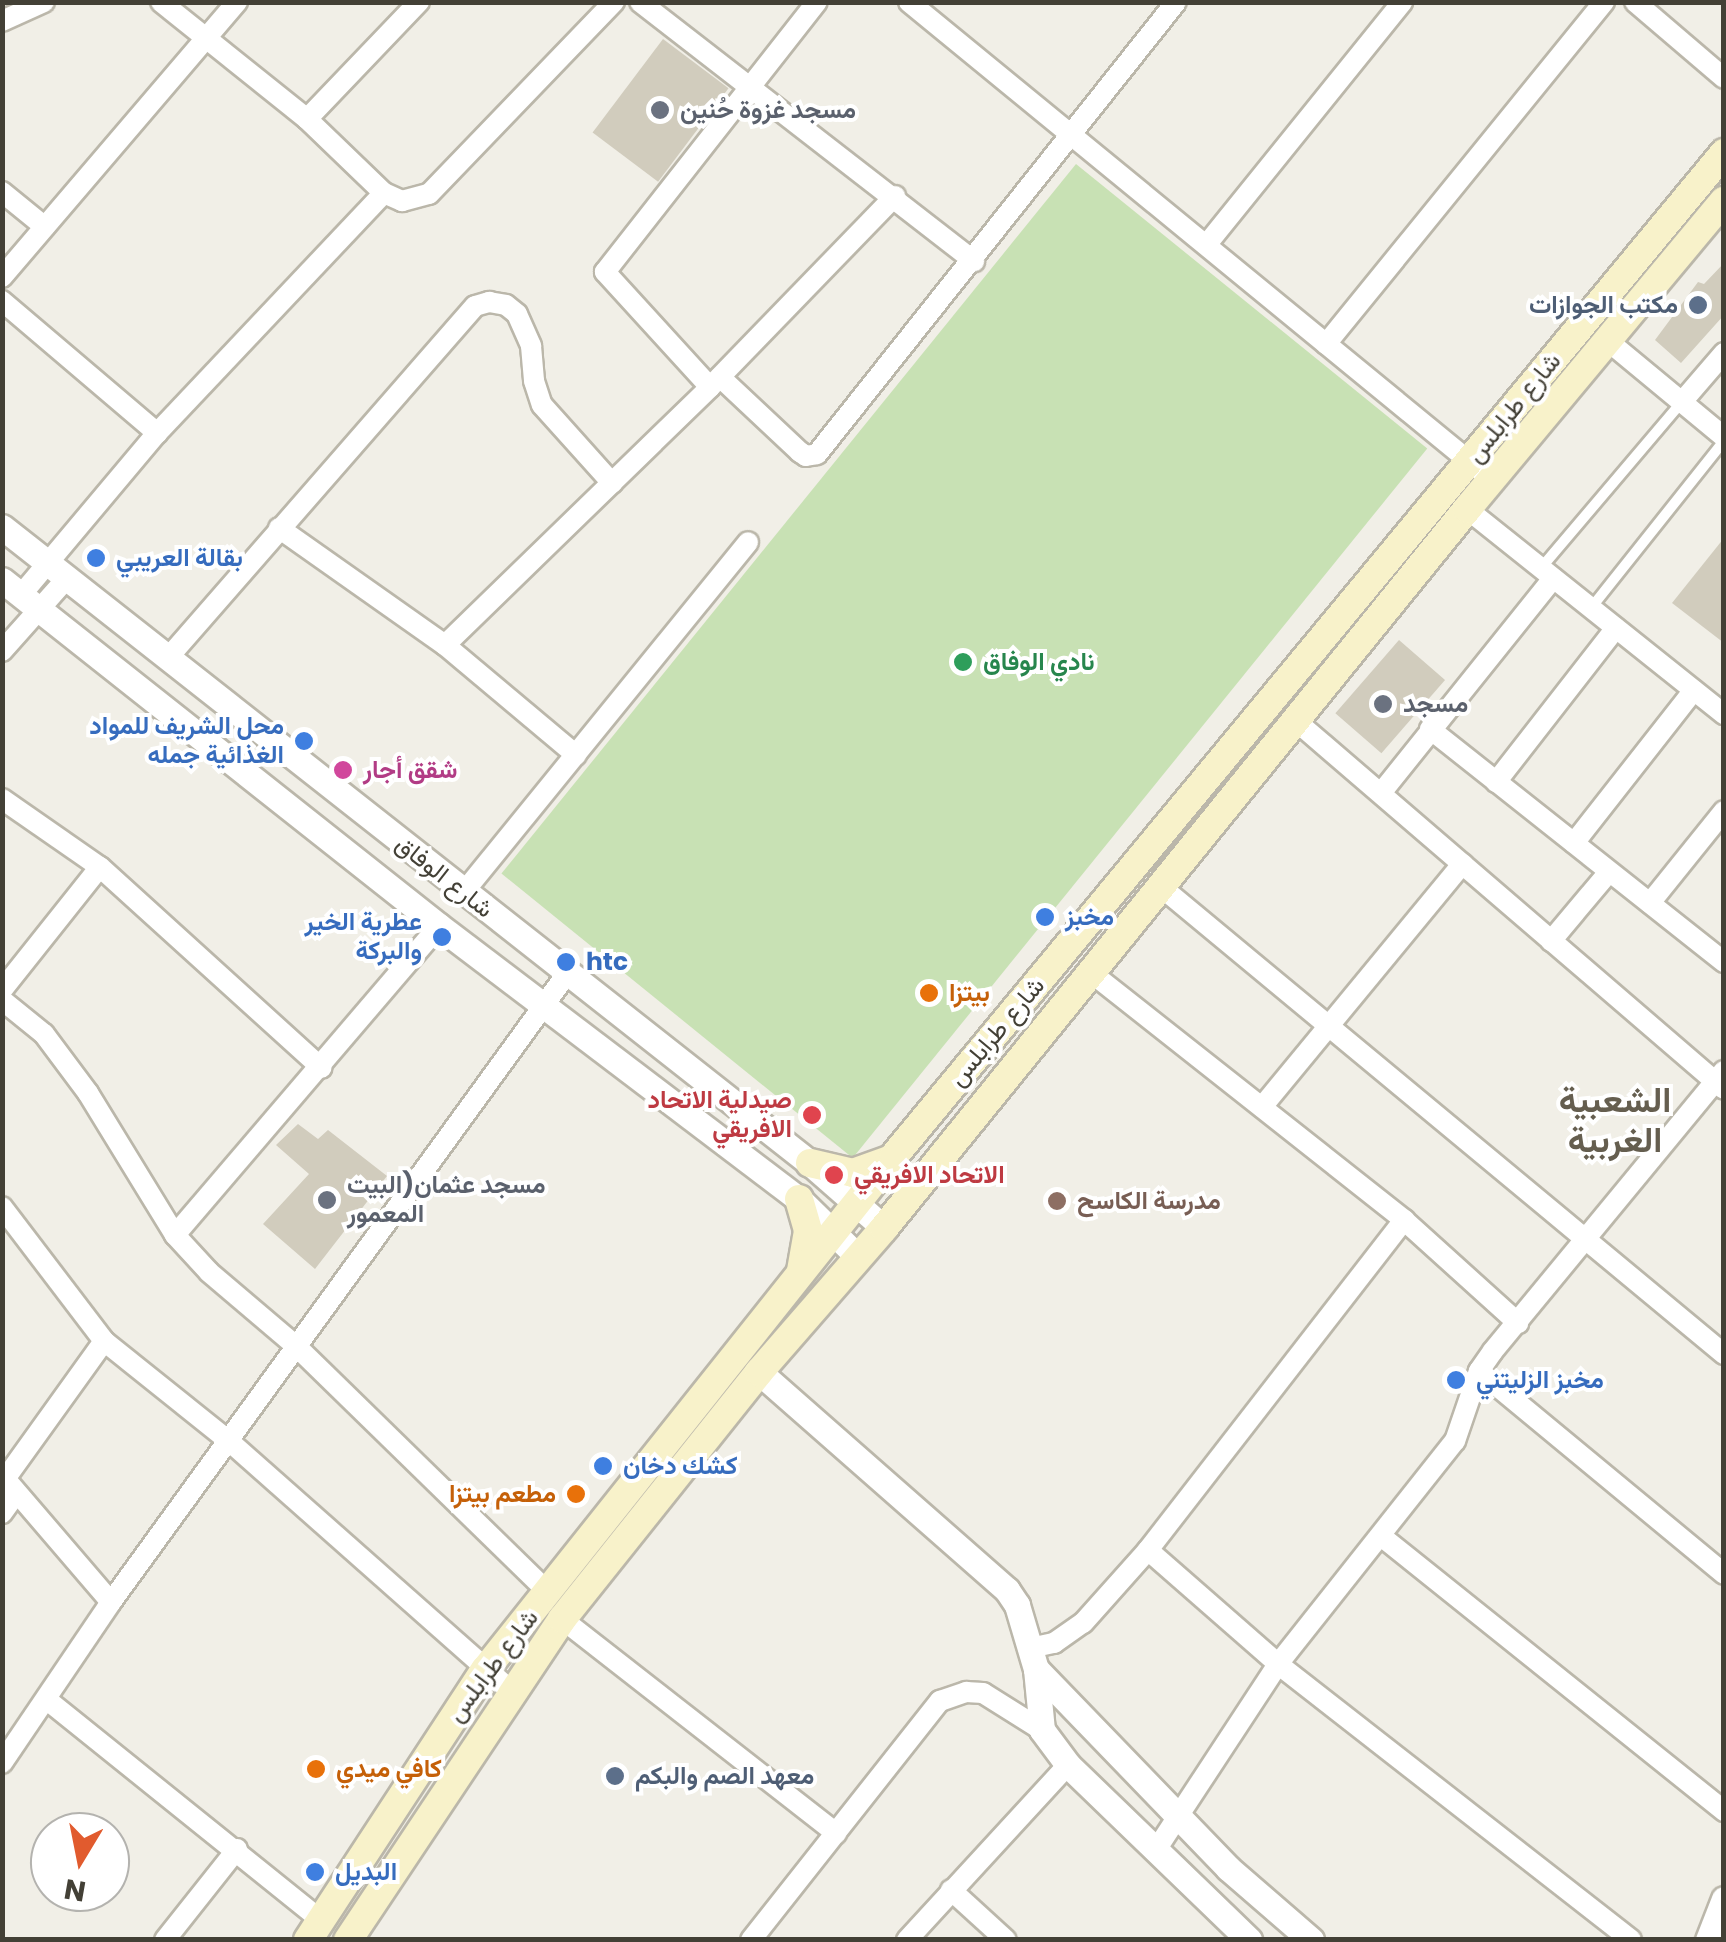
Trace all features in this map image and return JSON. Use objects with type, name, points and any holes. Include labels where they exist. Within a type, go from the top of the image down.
[{"type":"main road","name":"شارع طرابلس","points":[[315,1930],[485,1670],[894,1156],[1480,471],[1724,153]]},
{"type":"main road","name":"شارع طرابلس","points":[[348,1940],[562,1620],[759,1372],[884,1228],[1467,509],[1480,471],[1608,341],[1724,201]]},
{"type":"main road","points":[[810,1162],[853,1173],[894,1156]]},
{"type":"main road","points":[[796,1278],[808,1247],[808,1230],[799,1199]]},
{"type":"street","points":[[2,20],[44,2]]},
{"type":"street","points":[[161,2],[307,120],[384,193],[402,202],[429,194],[614,2]]},
{"type":"street","points":[[2,277],[236,2]]},
{"type":"street","points":[[307,120],[419,2]]},
{"type":"street","points":[[640,2],[974,261]]},
{"type":"street","points":[[817,2],[605,272],[715,382],[800,452],[812,457],[974,261],[1164,7]]},
{"type":"street","points":[[909,2],[1480,471]]},
{"type":"street","points":[[1207,244],[1402,2]]},
{"type":"street","points":[[1326,344],[1604,2]]},
{"type":"street","points":[[1635,2],[1724,78]]},
{"type":"street","points":[[2,192],[45,227]]},
{"type":"street","points":[[2,651],[21,595],[47,561],[157,433],[384,193]]},
{"type":"street","points":[[445,645],[715,382],[895,196]]},
{"type":"street","points":[[2,301],[157,433]]},
{"type":"street","points":[[167,660],[475,306],[489,302],[506,305],[517,314],[531,346],[534,381],[542,405],[612,483]]},
{"type":"street","points":[[1608,341],[1724,439]]},
{"type":"street","points":[[1681,403],[1724,353]]},
{"type":"street","points":[[1467,509],[1724,714]]},
{"type":"street","name":"شارع الوفاق","points":[[2,527],[810,1162],[884,1228]]},
{"type":"street","points":[[279,528],[445,645],[576,754]]},
{"type":"street","points":[[463,892],[748,542]]},
{"type":"street","points":[[1381,793],[1547,573]]},
{"type":"street","points":[[21,595],[68,578]]},
{"type":"street","name":"شارع الوفاق","points":[[21,595],[438,926],[799,1199],[858,1257]]},
{"type":"street","points":[[1496,782],[1616,628]]},
{"type":"street","points":[[1574,844],[1694,690]]},
{"type":"street","points":[[1156,1850],[1278,1664],[1456,1441],[1479,1370],[1721,1081],[1551,941],[1296,721]]},
{"type":"street","points":[[1430,730],[1723,960]]},
{"type":"street","points":[[2,798],[100,867],[322,1068]]},
{"type":"street","points":[[1650,903],[1724,812]]},
{"type":"street","points":[[1262,1107],[1462,864]]},
{"type":"street","points":[[2,990],[100,867]]},
{"type":"street","points":[[1551,941],[1608,873]]},
{"type":"street","points":[[1160,886],[1724,1354]]},
{"type":"street","points":[[175,1235],[322,1068],[438,926]]},
{"type":"street","points":[[1089,971],[1404,1220],[1518,1323]]},
{"type":"street","points":[[2,1763],[111,1602],[568,972]]},
{"type":"street","points":[[2,1000],[44,1034],[88,1093],[175,1235],[229,1294],[297,1347],[549,1593]]},
{"type":"street","points":[[2,1207],[104,1341],[229,1441],[513,1692]]},
{"type":"street","points":[[1033,1658],[1083,1623],[1148,1550],[1404,1220]]},
{"type":"street","points":[[2,1513],[8,1483],[104,1341]]},
{"type":"street","points":[[1479,1370],[1724,1574]]},
{"type":"street","points":[[759,1372],[992,1574],[1017,1605],[1033,1658],[1042,1730]]},
{"type":"street","points":[[8,1483],[111,1602]]},
{"type":"street","points":[[1380,1536],[1724,1811]]},
{"type":"street","points":[[1148,1550],[1278,1664],[1631,1940]]},
{"type":"street","points":[[562,1620],[836,1832]]},
{"type":"street","points":[[1033,1658],[1178,1816],[1311,1940]]},
{"type":"street","points":[[752,1940],[940,1702],[951,1694],[983,1693],[1002,1701],[1042,1730],[1068,1765],[1246,1939]]},
{"type":"street","points":[[46,1699],[237,1849],[315,1930]]},
{"type":"street","points":[[907,1940],[1068,1765]]},
{"type":"street","points":[[166,1940],[237,1849]]},
{"type":"street","points":[[951,1890],[1006,1940]]},
{"type":"street","points":[[1708,1940],[1724,1899]]},
{"type":"lane","points":[[1547,573],[1681,403]]},
{"type":"lane","points":[[1590,608],[1724,439]]},
{"type":"green space","name":"نادي الوفاق","points":[[1076,164],[1427,448],[853,1158],[501,874]]},
{"type":"building","name":"مسجد غزوة حُنين","points":[[663,39],[728,88],[658,182],[593,132]]},
{"type":"building","points":[[1724,263],[1724,315],[1681,363],[1655,340],[1698,282],[1704,284]]},
{"type":"building","points":[[1724,538],[1724,643],[1672,603]]},
{"type":"building","points":[[1399,640],[1445,680],[1381,753],[1335,713]]},
{"type":"building","name":"مسجد عثمان(البيت المعمور","points":[[298,1124],[318,1139],[328,1130],[387,1176],[315,1269],[263,1224],[309,1174],[276,1145]]},
{"type":"place","name":"مسجد غزوة حُنين","points":[[660,110]]},
{"type":"place","name":"مكتب الجوازات","points":[[1698,305]]},
{"type":"place","name":"بقالة العريبي","points":[[96,558]]},
{"type":"place","name":"نادي الوفاق","points":[[963,662]]},
{"type":"place","name":"مسجد","points":[[1383,704]]},
{"type":"place","name":"محل الشريف للمواد الغذائية جمله","points":[[304,741]]},
{"type":"place","name":"شقق أجار","points":[[343,770]]},
{"type":"place","name":"مخبز","points":[[1045,917]]},
{"type":"place","name":"عطرية الخير والبركة","points":[[442,937]]},
{"type":"place","name":"htc","points":[[566,962]]},
{"type":"place","name":"بيتزا","points":[[929,993]]},
{"type":"place","name":"صيدلية الاتحاد الافريقي","points":[[812,1115]]},
{"type":"place","name":"الاتحاد الافريقي","points":[[834,1175]]},
{"type":"place","name":"مسجد عثمان(البيت المعمور","points":[[327,1200]]},
{"type":"place","name":"مدرسة الكاسح","points":[[1057,1201]]},
{"type":"place","name":"مخبز الزليتني","points":[[1456,1380]]},
{"type":"place","name":"كشك دخان","points":[[603,1466]]},
{"type":"place","name":"مطعم بيتزا","points":[[576,1494]]},
{"type":"place","name":"كافي ميدي","points":[[316,1769]]},
{"type":"place","name":"معهد الصم والبكم","points":[[615,1776]]},
{"type":"place","name":"البديل","points":[[315,1872]]},
{"type":"district","name":"الشعبية الغربية","points":[[1615,1120]]}]
